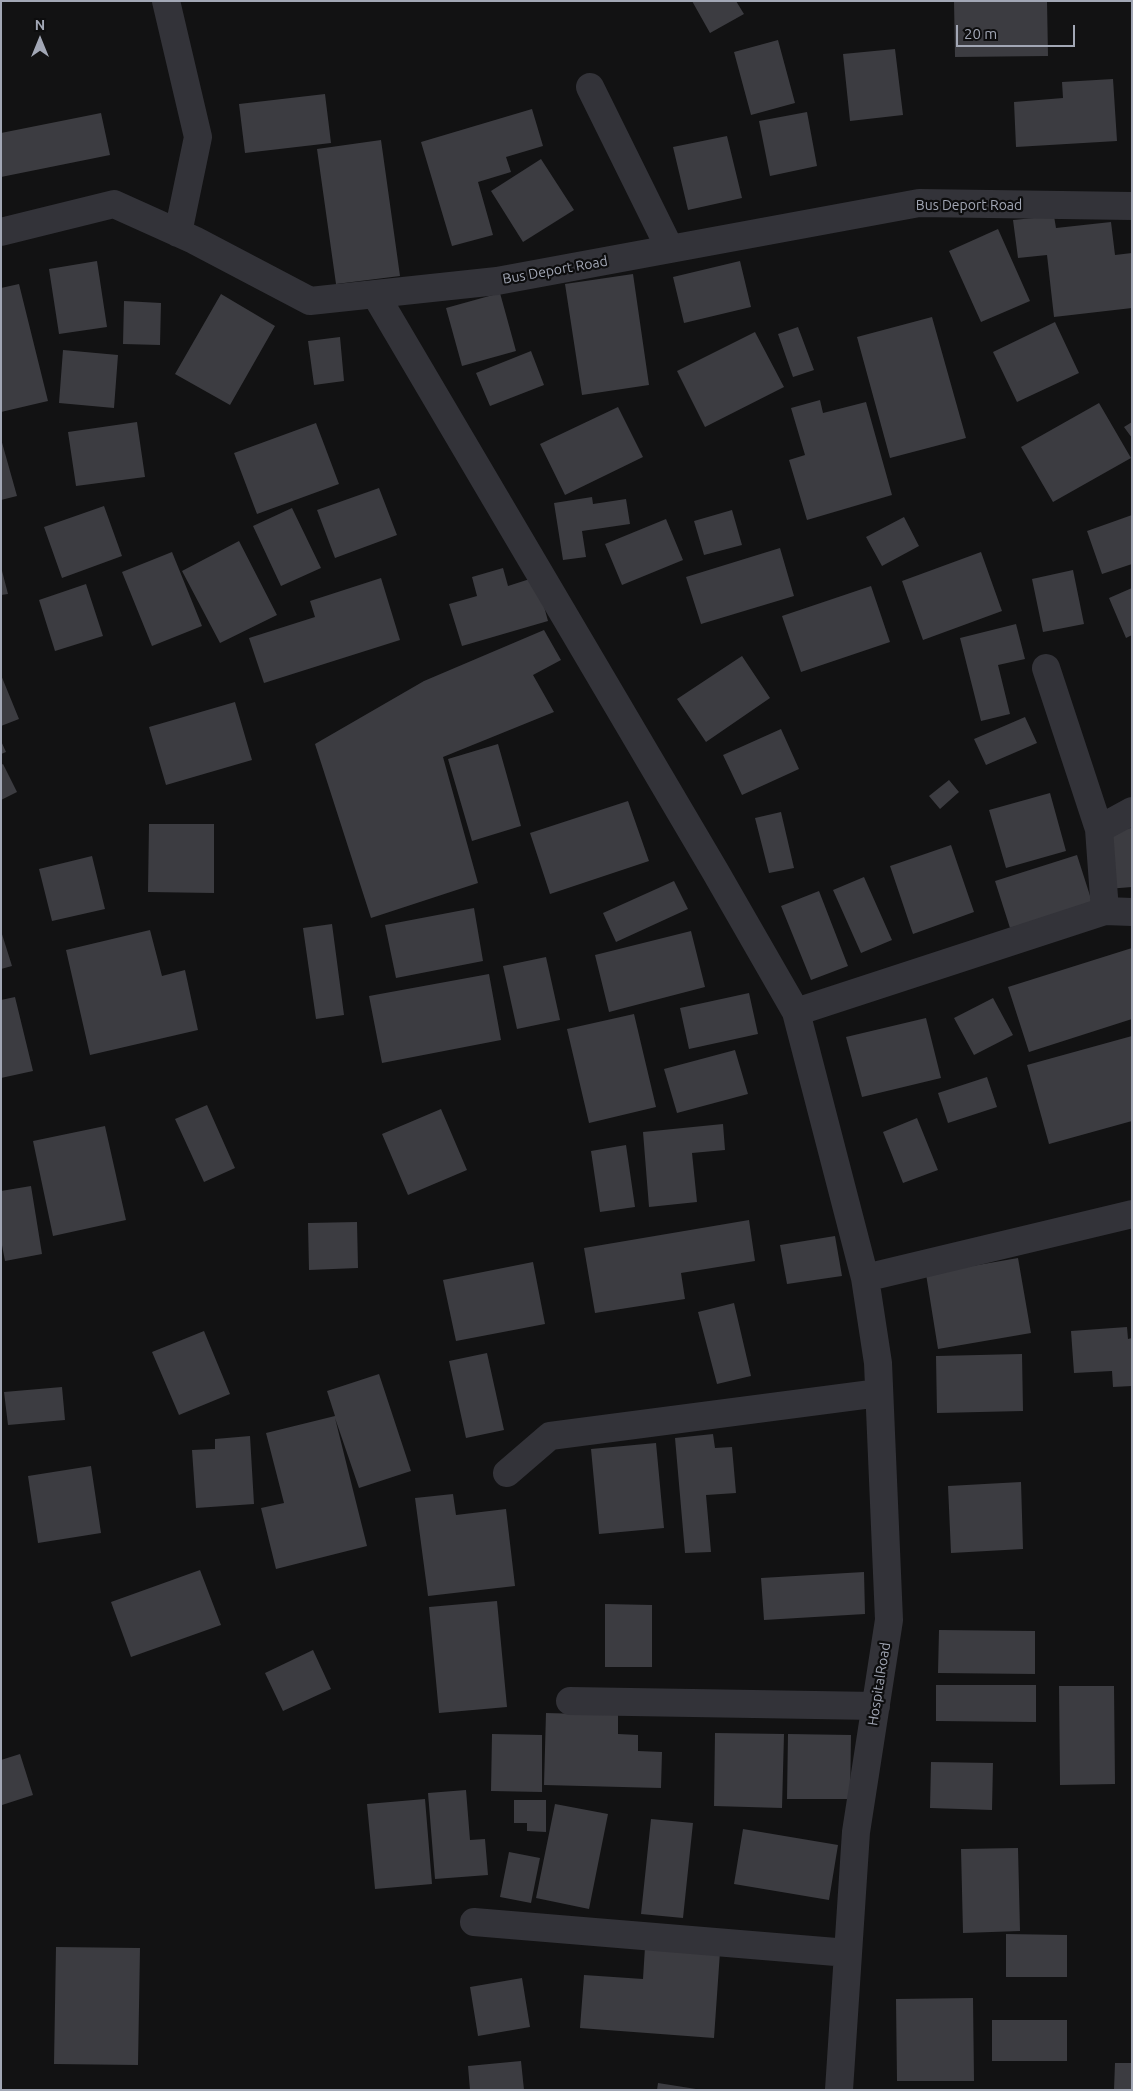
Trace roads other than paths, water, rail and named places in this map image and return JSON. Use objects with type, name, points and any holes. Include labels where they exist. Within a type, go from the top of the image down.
[{"type":"street","points":[[166,1],[198,137],[178,233]]},
{"type":"street","points":[[590,86],[670,249]]},
{"type":"street","name":"Bus Deport Road","points":[[1,232],[114,204],[178,233],[310,302],[496,281],[919,203],[1132,206]]},
{"type":"street","name":"HospitalRoad","points":[[375,294],[796,1012],[865,1278],[878,1364],[889,1620],[856,1832],[839,2090]]},
{"type":"street","points":[[796,1012],[1119,911],[1100,829],[1046,668]]},
{"type":"street","points":[[1100,829],[1132,811]]},
{"type":"street","points":[[865,1278],[1132,1214]]},
{"type":"street","points":[[507,1473],[550,1436],[879,1393]]},
{"type":"street","points":[[570,1701],[876,1706]]},
{"type":"street","points":[[474,1922],[848,1953]]}]
